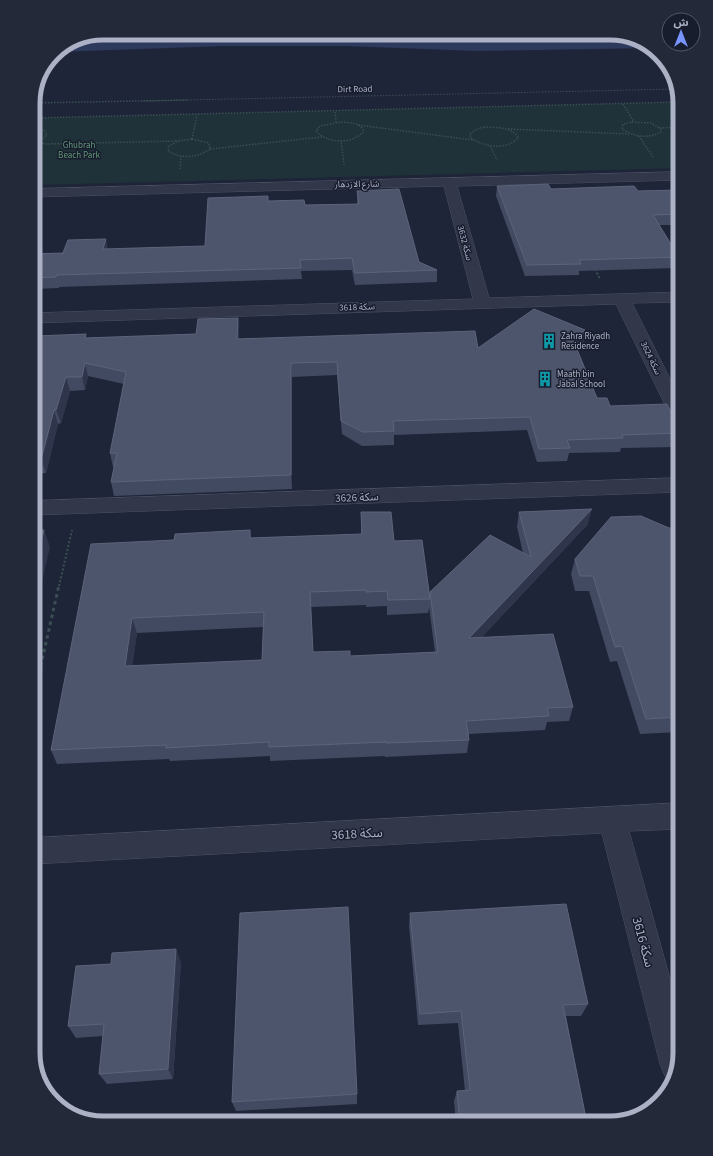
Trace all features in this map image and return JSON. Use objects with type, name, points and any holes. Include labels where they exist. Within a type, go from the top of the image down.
[{"type":"street","name":"شارع الازدهار","points":[[40,193],[673,176]]},
{"type":"street","name":"سكة 3632","points":[[449,182],[482,303]]},
{"type":"street","name":"سكة 3618","points":[[40,318],[673,297]]},
{"type":"street","name":"سكة 3624","points":[[616,299],[673,404]]},
{"type":"street","name":"سكة 3626","points":[[40,508],[673,485]]},
{"type":"street","name":"سكة 3618","points":[[40,851],[673,816]]},
{"type":"street","name":"سكة 3616","points":[[612,820],[673,1049]]},
{"type":"path","name":"Dirt Road","points":[[40,103],[672,89]]},
{"type":"path","points":[[40,118],[335,112],[673,102]]},
{"type":"path","points":[[623,104],[634,122]]},
{"type":"path","points":[[335,112],[336,122]]},
{"type":"path","points":[[192,139],[197,115]]},
{"type":"path","points":[[322,137],[316,131],[317,128],[326,123],[348,122],[358,125],[473,140],[490,146],[506,145],[516,140],[518,138],[517,134],[508,129]]},
{"type":"path","points":[[629,134],[622,129],[622,127],[627,123],[650,123],[660,128],[673,127]]},
{"type":"path","points":[[178,141],[169,146],[168,151],[181,156],[195,156],[207,152],[210,149],[322,137],[341,140],[352,139],[362,134],[363,128],[358,125]]},
{"type":"path","points":[[473,140],[470,134],[477,129],[492,127],[629,134],[638,136],[658,134],[660,132],[660,128]]},
{"type":"path","points":[[40,130],[46,132],[45,137],[40,140]]},
{"type":"path","points":[[638,136],[656,162]]},
{"type":"path","points":[[40,142],[45,144],[178,141],[192,139],[209,143],[210,149]]},
{"type":"path","points":[[341,140],[345,168]]},
{"type":"path","points":[[490,146],[499,164]]},
{"type":"path","points":[[593,264],[616,299]]},
{"type":"path","points":[[40,670],[78,506]]},
{"type":"green space","name":"Ghubrah Beach Park","points":[[673,102],[673,168],[40,185],[40,118]]},
{"type":"water","points":[[103,40],[614,40],[630,43],[640,48],[478,51],[343,46],[225,46],[67,52],[79,45],[91,41]]},
{"type":"building","points":[[548,184],[551,189],[634,186],[638,191],[673,190],[673,214],[653,215],[673,247],[673,257],[579,260],[581,264],[527,265],[497,186]]},
{"type":"building","points":[[399,189],[419,262],[437,270],[355,273],[352,258],[300,260],[301,268],[56,275],[56,277],[40,278],[40,254],[63,253],[68,240],[106,239],[103,249],[205,246],[208,198],[268,196],[268,201],[304,200],[305,205],[359,204],[357,191]]},
{"type":"building","points":[[534,309],[585,330],[573,340],[597,398],[607,398],[610,406],[667,404],[673,416],[673,433],[622,435],[623,438],[567,440],[570,448],[539,449],[530,417],[393,421],[394,431],[363,432],[341,421],[337,362],[291,363],[291,475],[111,482],[117,453],[110,453],[126,372],[85,363],[82,377],[66,377],[56,410],[54,410],[40,460],[40,336],[86,334],[85,338],[196,334],[198,319],[238,318],[237,339],[475,331],[478,348]]},
{"type":"building","points":[[592,509],[469,638],[553,634],[573,707],[547,708],[549,716],[466,721],[469,740],[269,747],[269,742],[166,748],[166,745],[51,750],[91,544],[174,540],[175,534],[250,530],[250,538],[362,534],[361,512],[391,512],[394,541],[422,540],[430,599],[388,600],[387,591],[366,592],[366,590],[310,592],[313,652],[350,651],[350,656],[438,652],[430,592],[490,535],[531,557],[519,512]],"holes":[[[264,612],[262,660],[125,666],[132,618]]]},
{"type":"building","points":[[641,516],[669,528],[673,528],[673,717],[646,719],[622,646],[615,647],[593,576],[580,576],[575,559],[611,517]]},
{"type":"building","points":[[40,530],[44,530],[40,546]]},
{"type":"building","points":[[566,904],[588,1004],[563,1005],[586,1116],[459,1116],[457,1091],[470,1090],[461,1011],[420,1014],[410,913]]},
{"type":"building","points":[[348,907],[357,1094],[232,1102],[240,913]]},
{"type":"building","points":[[176,949],[168,1069],[99,1074],[104,1024],[68,1026],[76,966],[111,964],[112,953]]},
{"type":"place","name":"Zahra Riyadh Residence","points":[[549,341]]},
{"type":"place","name":"Maath bin Jabal School","points":[[545,379]]}]
